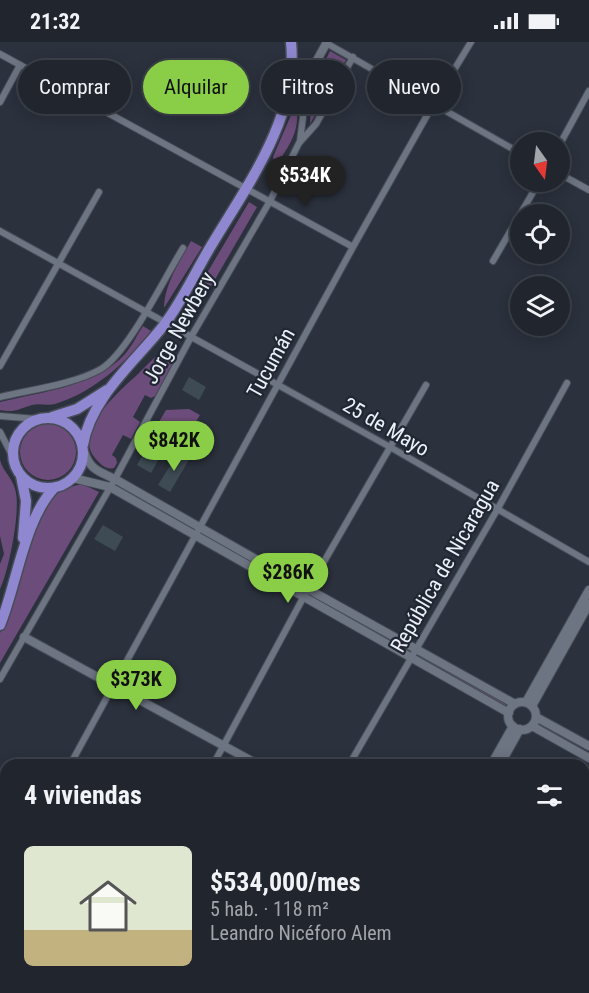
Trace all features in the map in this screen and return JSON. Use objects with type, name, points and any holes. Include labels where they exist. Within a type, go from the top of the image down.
[{"type":"highway","points":[[291,42],[292,60]]},
{"type":"highway","points":[[21,476],[36,486],[55,487],[74,478],[81,465],[88,425],[110,388],[165,324],[244,189],[283,114]]},
{"type":"highway","points":[[20,561],[26,523],[26,501],[21,476],[12,455],[16,437],[28,423],[77,409],[110,388]]},
{"type":"highway","points":[[52,417],[72,426],[79,435],[83,448]]},
{"type":"highway","points":[[0,625],[39,511],[46,496],[55,487]]},
{"type":"main road","points":[[83,448],[90,466],[113,483],[515,704],[529,704],[536,717],[589,746]]},
{"type":"main road","points":[[74,478],[113,483]]},
{"type":"main road","points":[[197,531],[303,597],[509,713]]},
{"type":"main road","points":[[515,704],[509,713],[509,720],[517,728],[526,729],[532,726],[536,717]]},
{"type":"main road","points":[[532,726],[589,758]]},
{"type":"main road","points":[[495,759],[517,728]]},
{"type":"main road","points":[[503,759],[517,728]]},
{"type":"street","points":[[314,60],[326,42],[367,65]]},
{"type":"street","name":"Tucumán","points":[[460,60],[471,42]]},
{"type":"street","points":[[0,54],[18,64]]},
{"type":"street","name":"Jorge Newbery","points":[[0,679],[113,483],[191,337],[270,201],[299,142],[316,123],[353,57]]},
{"type":"street","points":[[0,102],[18,69]]},
{"type":"street","points":[[567,132],[589,91]]},
{"type":"street","points":[[109,114],[353,247]]},
{"type":"street","points":[[299,142],[302,114]]},
{"type":"street","name":"Tucumán","points":[[73,759],[428,114]]},
{"type":"street","points":[[453,114],[510,147]]},
{"type":"street","points":[[570,180],[589,190]]},
{"type":"street","points":[[0,366],[99,192]]},
{"type":"street","points":[[493,261],[532,192]]},
{"type":"street","name":"25 de Mayo","points":[[0,231],[165,324],[278,384],[589,562]]},
{"type":"street","points":[[0,397],[85,376],[103,368],[121,352],[183,248]]},
{"type":"street","name":"República de Nicaragua","points":[[352,759],[497,510],[567,383]]},
{"type":"street","points":[[216,759],[303,597],[426,385]]},
{"type":"street","points":[[0,416],[37,419]]},
{"type":"street","points":[[0,432],[12,455]]},
{"type":"street","points":[[529,704],[589,590]]},
{"type":"street","points":[[529,704],[589,604]]},
{"type":"street","points":[[24,637],[248,759]]},
{"type":"shaded area","points":[[330,51],[346,60],[326,60]]},
{"type":"shaded area","points":[[291,114],[297,114],[294,135],[276,166],[273,157]]},
{"type":"shaded area","points":[[311,114],[316,114],[310,124]]},
{"type":"shaded area","points":[[249,202],[257,207],[206,295],[197,290]]},
{"type":"shaded area","points":[[191,241],[202,247],[164,308],[170,282]]},
{"type":"shaded area","points":[[143,326],[151,331],[131,354],[109,375],[83,392],[55,404],[35,404],[13,411],[0,410],[0,402],[50,391],[99,374],[125,354]]},
{"type":"shaded area","points":[[166,349],[174,353],[176,357],[155,396],[151,398],[145,395],[133,417],[140,422],[131,439],[123,435],[112,455],[116,458],[117,463],[114,468],[106,467],[95,458],[90,448],[89,436],[94,424],[120,390]]},
{"type":"shaded area","points":[[189,409],[200,415],[186,438],[159,422],[166,410]]},
{"type":"shaded area","points":[[43,424],[53,424],[68,432],[74,441],[76,452],[74,463],[68,472],[53,480],[43,480],[32,475],[25,468],[20,457],[20,447],[25,436],[32,429]]},
{"type":"shaded area","points":[[0,460],[15,488],[17,502],[13,542],[0,589],[0,564],[4,554],[0,536]]},
{"type":"shaded area","points":[[82,484],[99,492],[0,663],[0,633],[44,508],[60,492]]},
{"type":"shaded area","points":[[419,654],[506,704],[504,707],[417,658]]},
{"type":"building","points":[[189,377],[206,387],[199,400],[182,390]]},
{"type":"building","points":[[151,440],[165,448],[151,473],[137,465]]},
{"type":"building","points":[[179,451],[190,458],[170,492],[158,485]]},
{"type":"building","points":[[103,525],[123,537],[115,551],[94,539]]}]
